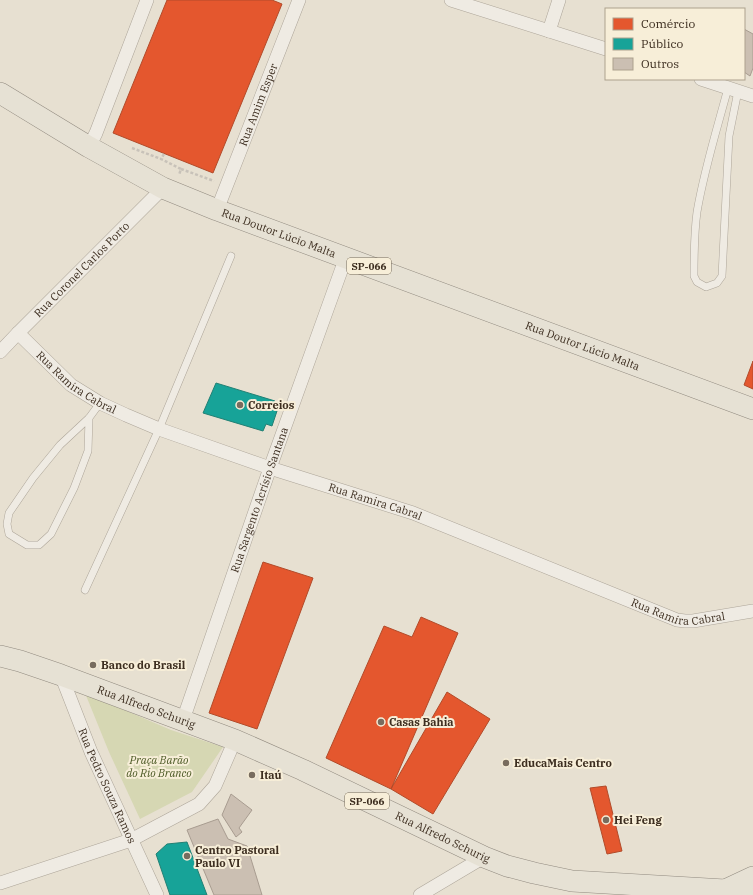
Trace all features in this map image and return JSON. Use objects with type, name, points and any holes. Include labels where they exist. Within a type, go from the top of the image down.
[{"type":"main road","name":"Rua Doutor Lúcio Malta","points":[[0,93],[89,147],[163,188],[216,210],[753,409]]},
{"type":"main road","name":"Rua Alfredo Schurig","points":[[0,656],[20,661],[60,675],[235,740],[303,770],[484,857],[507,866],[572,881],[729,893]]},
{"type":"main road","points":[[729,893],[753,877]]},
{"type":"main road","points":[[572,881],[607,895]]},
{"type":"street","points":[[89,147],[96,133],[147,0]]},
{"type":"street","name":"Rua Amim Esper","points":[[216,210],[299,0]]},
{"type":"street","points":[[451,0],[605,49]]},
{"type":"street","points":[[549,31],[559,0]]},
{"type":"street","points":[[704,80],[753,96]]},
{"type":"street","name":"Rua Coronel Carlos Porto","points":[[0,352],[163,188]]},
{"type":"street","name":"Rua Sargento Acrísio Santana","points":[[183,720],[270,468],[346,257]]},
{"type":"street","name":"Rua Ramira Cabral","points":[[18,333],[71,385],[100,403],[159,428],[270,468],[413,513],[677,620],[685,622],[753,611]]},
{"type":"street","name":"Rua Pedro Souza Ramos","points":[[60,675],[91,752],[157,895]]},
{"type":"street","points":[[0,883],[131,840],[199,804],[215,786],[235,740]]},
{"type":"street","points":[[420,895],[484,857]]},
{"type":"lane","points":[[733,90],[729,136],[722,276],[717,283],[706,287],[697,282],[694,276],[695,234],[698,212],[706,173],[733,90]]},
{"type":"lane","points":[[85,590],[159,428],[232,256]]},
{"type":"lane","points":[[90,418],[88,451],[74,488],[51,534],[39,545],[27,545],[9,534],[7,524],[9,513],[33,478],[60,445],[90,418],[100,403]]},
{"type":"path","points":[[181,169],[226,185]]},
{"type":"green space","name":"Praça Barão do Rio Branco","points":[[85,693],[171,730],[223,747],[192,792],[140,819],[109,752]]},
{"type":"building: Comércio","points":[[167,0],[272,0],[282,4],[213,173],[113,133]]},
{"type":"building: Comércio","points":[[753,361],[753,389],[744,385]]},
{"type":"building: Comércio","points":[[263,562],[313,578],[257,729],[209,713]]},
{"type":"building: Comércio","name":"Casas Bahia","points":[[421,617],[458,633],[391,789],[326,758],[384,626],[412,637]]},
{"type":"building: Comércio","points":[[447,692],[490,719],[433,814],[391,789]]},
{"type":"building: Comércio","name":"Hei Feng","points":[[606,786],[622,851],[607,854],[590,788]]},
{"type":"building: Público","name":"Correios","points":[[216,383],[275,401],[272,408],[277,411],[272,426],[266,424],[263,431],[203,413]]},
{"type":"building: Público","points":[[187,842],[207,895],[170,895],[156,854],[167,844]]},
{"type":"building: Outros","points":[[745,30],[753,34],[753,68],[750,76],[745,73]]},
{"type":"building: Outros","points":[[231,794],[252,810],[239,828],[242,832],[236,837],[222,815]]},
{"type":"building: Outros","points":[[218,819],[228,839],[247,846],[262,895],[214,895],[187,830]]},
{"type":"place","name":"Correios","points":[[240,405]]},
{"type":"place","name":"Banco do Brasil","points":[[93,665]]},
{"type":"place","name":"Casas Bahia","points":[[381,722]]},
{"type":"place","name":"EducaMais Centro","points":[[506,763]]},
{"type":"place","name":"Itaú","points":[[252,775]]},
{"type":"place","name":"Hei Feng","points":[[606,820]]},
{"type":"place","name":"Centro Pastoral Paulo VI","points":[[187,856]]}]
